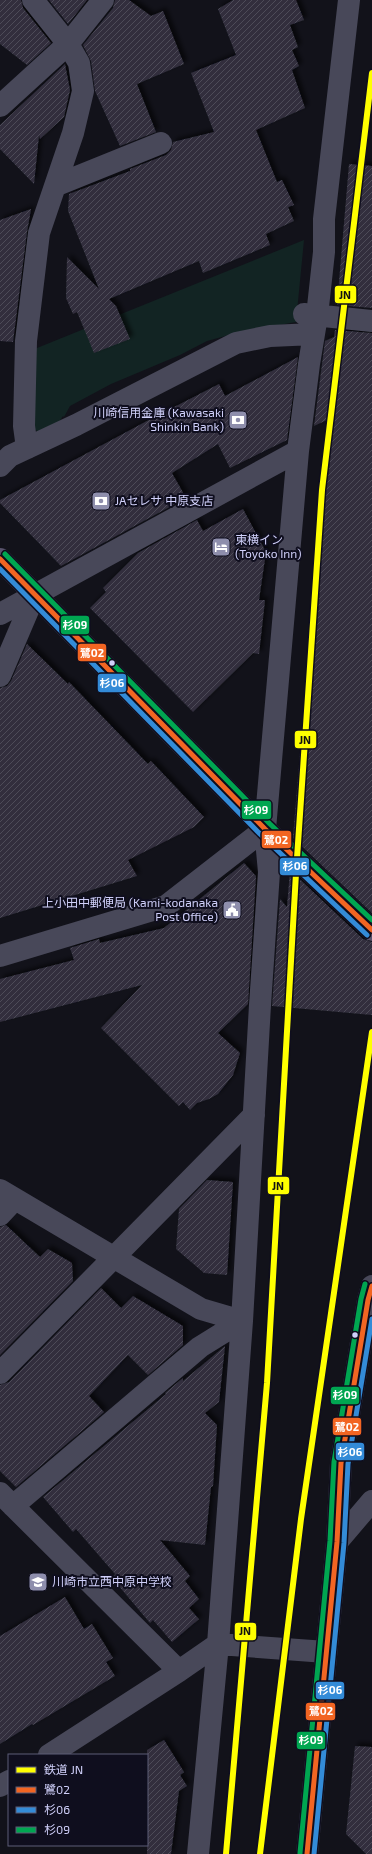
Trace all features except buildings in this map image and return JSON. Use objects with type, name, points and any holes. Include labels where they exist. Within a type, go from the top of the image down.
[{"type":"main road","points":[[0,559],[265,829],[372,930]]},
{"type":"street","points":[[27,448],[24,426],[26,341],[39,233],[74,133],[83,91],[79,63],[68,44],[33,0]]},
{"type":"street","points":[[3,96],[68,44],[103,0]]},
{"type":"street","points":[[198,1854],[218,1644],[242,1321],[269,872],[265,829],[298,451],[311,321],[324,252],[324,219],[349,0]]},
{"type":"street","points":[[57,185],[161,143]]},
{"type":"street","points":[[0,466],[10,456],[76,425],[236,343],[270,336],[311,321],[372,322]]},
{"type":"street","points":[[0,614],[298,451]]},
{"type":"street","points":[[0,676],[35,594]]},
{"type":"street","points":[[0,956],[166,906],[265,829]]},
{"type":"street","points":[[0,1373],[254,1115]]},
{"type":"street","points":[[0,1215],[7,1194],[201,1309],[242,1321]]},
{"type":"street","points":[[307,1854],[337,1542],[341,1463],[368,1300],[372,1286]]},
{"type":"street","points":[[179,1671],[6,1500],[200,1347],[242,1321]]},
{"type":"street","points":[[337,1542],[372,1501]]},
{"type":"street","points":[[51,1754],[218,1644],[326,1652]]},
{"type":"shaded area","points":[[304,240],[296,322],[240,332],[207,341],[180,355],[111,384],[70,406],[64,417],[63,416],[57,425],[40,432],[35,430],[33,352],[37,348]]},
{"type":"rail line","name":"JN","points":[[226,1854],[267,1383],[296,873],[322,490],[372,73]]},
{"type":"rail line","name":"JN","points":[[260,1854],[301,1519],[372,1032]]},
{"type":"transit line","name":"杉09","points":[[5,554],[270,824],[372,920]]},
{"type":"transit line","name":"鷺02","points":[[0,559],[265,829],[372,930]]},
{"type":"transit line","name":"杉06","points":[[0,569],[260,834],[367,935]]},
{"type":"transit line","name":"杉09","points":[[300,1853],[330,1541],[334,1462],[361,1299],[365,1284]]},
{"type":"transit line","name":"鷺02","points":[[307,1854],[337,1542],[341,1463],[368,1300],[372,1286]]},
{"type":"transit line","name":"杉06","points":[[314,1854],[344,1543],[348,1464],[372,1319]]},
{"type":"place","name":"川崎信用金庫 (Kawasaki Shinkin Bank)","points":[[238,420]]},
{"type":"place","name":"JAセレサ 中原支店","points":[[101,501]]},
{"type":"place","name":"東横イン (Toyoko Inn)","points":[[221,547]]},
{"type":"place","name":"上小田中郵便局 (Kami-kodanaka Post Office)","points":[[232,910]]},
{"type":"place","name":"川崎市立西中原中学校","points":[[38,1582]]}]
